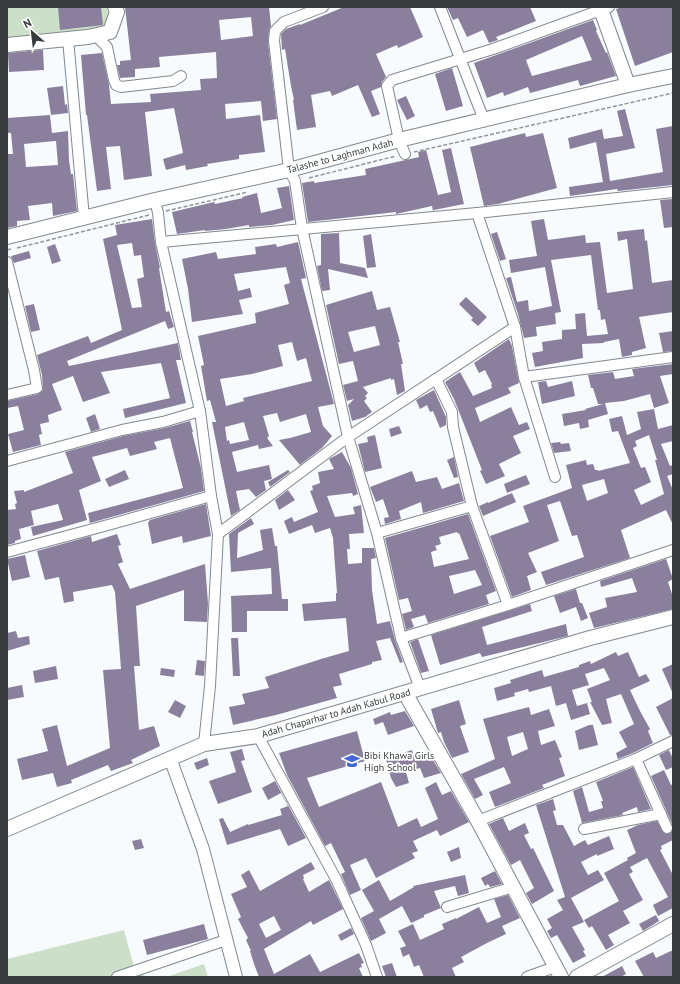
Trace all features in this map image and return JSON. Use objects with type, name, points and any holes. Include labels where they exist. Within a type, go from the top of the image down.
[{"type":"main road","points":[[7,45],[88,37],[110,32],[117,12],[116,7]]},
{"type":"main road","points":[[604,8],[628,85]]},
{"type":"main road","name":"Talashe to Laghman Adah","points":[[7,237],[84,218],[156,206],[292,175],[399,140],[628,85],[673,76]]},
{"type":"main road","name":"Adah Chaparhar to Adah Kabul Road","points":[[7,828],[204,744],[258,736],[590,638],[673,617]]},
{"type":"main road","points":[[405,693],[478,820],[558,972]]},
{"type":"main road","points":[[577,977],[673,924]]},
{"type":"street","points":[[323,7],[284,22],[275,31],[274,41],[292,175],[302,228],[348,437],[377,533],[401,638],[420,688]]},
{"type":"street","points":[[440,7],[484,120]]},
{"type":"street","points":[[405,154],[399,140],[387,86],[392,80],[492,49],[604,8]]},
{"type":"street","points":[[110,32],[100,40],[107,48],[116,85],[121,87],[173,80],[181,76]]},
{"type":"street","points":[[68,39],[84,218]]},
{"type":"street","points":[[161,242],[477,213],[673,192]]},
{"type":"street","points":[[156,206],[161,242],[200,411],[211,496],[218,534],[210,686],[204,744]]},
{"type":"street","points":[[477,213],[514,327],[524,377],[555,477]]},
{"type":"street","points":[[7,262],[34,370],[37,388],[7,395]]},
{"type":"street","points":[[218,534],[348,437],[514,327]]},
{"type":"street","points":[[524,377],[673,357]]},
{"type":"street","points":[[436,379],[452,412],[453,427],[472,506],[508,605]]},
{"type":"street","points":[[7,461],[122,430],[163,422],[200,411]]},
{"type":"street","points":[[7,552],[211,496]]},
{"type":"street","points":[[377,533],[472,506]]},
{"type":"street","points":[[401,638],[508,605],[673,550]]},
{"type":"street","points":[[258,736],[336,879],[366,945],[377,977]]},
{"type":"street","points":[[478,820],[636,759],[673,741]]},
{"type":"street","points":[[170,758],[203,849],[236,977]]},
{"type":"street","points":[[636,759],[667,828]]},
{"type":"street","points":[[584,829],[660,814]]},
{"type":"street","points":[[447,907],[513,887]]},
{"type":"street","points":[[117,977],[226,940]]},
{"type":"street","points":[[527,977],[558,972]]},
{"type":"path","points":[[292,175],[405,154],[673,94]]},
{"type":"path","points":[[7,250],[156,206],[249,192]]},
{"type":"green space","points":[[7,7],[107,7],[109,29],[7,39]]},
{"type":"green space","points":[[124,930],[134,967],[146,977],[7,977],[7,959]]},
{"type":"green space","points":[[204,964],[208,977],[166,977]]},
{"type":"building","points":[[58,7],[101,7],[103,25],[60,30]]},
{"type":"building","points":[[125,7],[269,7],[271,26],[269,30],[268,42],[277,119],[263,121],[261,101],[225,104],[226,119],[260,115],[265,152],[239,155],[239,159],[207,164],[208,166],[186,170],[185,165],[166,170],[163,159],[183,153],[174,108],[145,112],[152,176],[124,180],[120,146],[106,147],[111,189],[97,191],[86,115],[81,55],[102,53],[109,85],[111,104],[151,102],[150,94],[201,90],[200,79],[217,78],[216,52],[159,57],[160,67],[135,69],[135,77],[120,78],[117,65],[120,65],[120,61],[131,60]],"holes":[[[251,17],[253,36],[221,40],[219,20]]]},
{"type":"building","points":[[344,7],[410,7],[423,37],[398,48],[397,45],[376,54],[386,77],[382,82],[381,87],[371,91],[380,114],[372,117],[358,85],[332,96],[330,91],[311,95],[316,127],[297,130],[294,100],[285,49],[282,50],[281,34],[286,29],[300,25]]},
{"type":"building","points":[[447,7],[530,7],[536,21],[496,37],[498,40],[489,43],[483,30],[467,37],[458,18],[453,20]]},
{"type":"building","points":[[622,7],[673,7],[673,52],[635,66],[616,9]]},
{"type":"building","points":[[593,20],[597,30],[596,31],[606,53],[607,52],[616,76],[580,86],[578,80],[530,93],[528,87],[504,96],[503,92],[487,98],[474,63]],"holes":[[[582,36],[592,60],[532,76],[526,60]]]},
{"type":"building","points":[[43,50],[44,70],[9,72],[8,53]]},
{"type":"building","points":[[452,68],[463,106],[446,111],[435,74]]},
{"type":"building","points":[[63,86],[65,105],[67,104],[68,113],[51,115],[47,88]]},
{"type":"building","points":[[406,96],[415,116],[407,120],[397,100]]},
{"type":"building","points":[[625,109],[635,148],[606,154],[610,181],[663,172],[656,129],[673,126],[673,185],[618,191],[617,189],[570,196],[569,187],[603,182],[596,142],[570,149],[568,138],[602,129],[604,139],[623,136],[617,111]]},
{"type":"building","points":[[50,115],[52,133],[68,131],[69,160],[71,174],[73,174],[77,211],[53,216],[52,203],[28,206],[30,220],[17,221],[17,226],[7,228],[7,154],[13,154],[11,133],[7,133],[7,118]],"holes":[[[56,141],[58,165],[26,167],[24,144]]]},
{"type":"building","points":[[525,133],[526,137],[543,133],[557,188],[498,204],[484,206],[470,147]]},
{"type":"building","points":[[451,148],[464,204],[433,211],[432,206],[396,214],[396,212],[308,222],[302,183],[314,181],[314,183],[366,175],[365,169],[419,157],[418,152],[426,150],[438,195],[451,192],[442,150]]},
{"type":"building","points":[[289,186],[294,220],[272,225],[249,227],[249,225],[177,234],[172,212],[214,202],[215,204],[243,198],[242,197],[257,193],[261,213],[282,208],[277,188]]},
{"type":"building","points":[[672,199],[673,227],[664,228],[660,200]]},
{"type":"building","points":[[152,219],[166,312],[169,311],[174,327],[168,329],[165,321],[67,361],[69,366],[178,343],[181,360],[176,360],[186,403],[125,418],[123,409],[170,398],[161,363],[101,372],[110,393],[83,402],[73,376],[52,384],[62,410],[48,415],[49,422],[40,424],[42,434],[39,435],[41,445],[13,452],[8,434],[24,430],[18,406],[7,408],[7,401],[38,394],[43,390],[42,375],[37,355],[88,336],[91,343],[122,330],[103,239],[117,235],[115,225]],"holes":[[[132,243],[134,256],[141,255],[144,277],[137,279],[142,307],[132,308],[117,245]]]},
{"type":"building","points":[[544,219],[548,240],[585,235],[586,243],[600,242],[607,293],[633,289],[627,239],[618,241],[617,232],[644,229],[645,241],[647,240],[652,283],[673,280],[673,312],[639,317],[646,348],[632,352],[632,355],[622,357],[619,339],[604,343],[582,344],[583,358],[535,367],[532,353],[543,351],[542,342],[562,339],[562,330],[576,329],[575,314],[585,313],[587,336],[608,334],[605,319],[601,320],[600,310],[598,310],[591,255],[551,260],[561,312],[555,313],[556,324],[536,327],[537,336],[524,338],[506,278],[511,277],[517,302],[528,300],[529,311],[552,306],[545,267],[511,273],[509,260],[537,256],[531,221]]},
{"type":"building","points":[[497,232],[506,259],[500,261],[491,234]]},
{"type":"building","points":[[339,233],[340,263],[365,268],[368,278],[328,269],[330,290],[322,291],[317,266],[321,265],[321,234]]},
{"type":"building","points":[[371,234],[376,267],[367,268],[363,236]]},
{"type":"building","points":[[298,242],[306,278],[301,279],[334,404],[318,407],[323,426],[332,436],[322,448],[300,465],[279,440],[311,432],[306,414],[280,422],[277,413],[263,416],[269,436],[267,438],[273,446],[259,449],[258,445],[232,452],[237,472],[269,465],[272,479],[264,481],[266,490],[256,497],[249,489],[236,491],[240,510],[231,516],[212,422],[216,422],[210,400],[207,401],[201,366],[204,365],[198,336],[256,323],[255,313],[289,304],[284,285],[290,283],[286,267],[234,274],[238,291],[250,288],[252,297],[239,300],[243,314],[192,322],[188,289],[182,259],[216,252],[218,259],[256,254],[255,247],[276,244],[277,247]],"holes":[[[292,342],[297,361],[306,358],[312,381],[243,398],[244,401],[226,406],[220,379],[252,374],[283,366],[278,345]],[[244,422],[249,440],[230,444],[229,440],[227,441],[225,427]]]},
{"type":"building","points":[[55,244],[61,261],[52,264],[47,247]]},
{"type":"building","points":[[29,251],[31,258],[14,263],[11,256]]},
{"type":"building","points":[[372,291],[377,310],[390,307],[400,342],[398,342],[403,364],[401,364],[405,391],[397,395],[394,379],[391,380],[391,378],[363,387],[368,393],[365,396],[367,398],[364,401],[372,412],[365,417],[352,421],[348,405],[354,399],[347,401],[343,385],[358,381],[353,361],[339,364],[326,305]],"holes":[[[375,326],[380,345],[354,352],[348,332]]]},
{"type":"building","points":[[466,297],[487,317],[478,326],[471,320],[473,318],[459,304]]},
{"type":"building","points":[[34,304],[40,330],[31,332],[25,306]]},
{"type":"building","points":[[673,331],[673,351],[663,352],[659,333]]},
{"type":"building","points":[[509,339],[512,346],[519,383],[508,388],[511,393],[475,408],[480,422],[511,407],[519,425],[527,422],[530,429],[513,436],[521,453],[499,464],[505,476],[486,484],[454,399],[445,382],[460,372],[473,396],[492,388],[492,384],[485,370],[479,373],[474,363]]},
{"type":"building","points":[[673,364],[673,374],[660,376],[669,403],[654,408],[650,394],[624,401],[605,403],[608,414],[588,420],[589,427],[580,429],[579,423],[564,426],[562,414],[586,410],[585,409],[603,404],[598,404],[593,388],[591,388],[588,375],[613,372],[615,379],[634,376],[632,369]]},
{"type":"building","points":[[546,381],[548,387],[572,381],[575,396],[542,404],[538,382]]},
{"type":"building","points":[[434,390],[446,417],[446,425],[440,428],[433,411],[430,412],[427,405],[420,409],[416,400]]},
{"type":"building","points":[[654,409],[658,429],[673,425],[673,441],[661,444],[670,466],[673,465],[673,474],[667,476],[673,490],[673,525],[666,510],[621,530],[630,558],[546,585],[541,572],[584,557],[577,535],[572,536],[560,501],[547,505],[559,541],[528,553],[537,572],[527,576],[531,590],[512,597],[490,536],[529,522],[523,506],[572,488],[566,465],[586,460],[587,465],[593,464],[595,470],[598,471],[630,463],[618,431],[612,432],[609,419],[622,416],[627,435],[641,429],[637,412]],"holes":[[[649,435],[657,460],[655,460],[664,494],[641,505],[634,490],[651,482],[645,467],[641,468],[633,448],[637,446],[635,441]],[[604,479],[608,493],[587,501],[582,485]]]},
{"type":"building","points":[[95,414],[100,429],[91,432],[86,418]]},
{"type":"building","points":[[190,421],[201,468],[204,491],[90,523],[88,513],[183,488],[170,438],[154,442],[157,449],[130,456],[127,448],[92,457],[101,481],[79,490],[87,520],[33,536],[31,527],[63,520],[58,504],[31,511],[34,525],[19,529],[21,539],[15,541],[15,543],[7,545],[7,510],[16,509],[15,504],[17,503],[14,491],[24,490],[24,492],[73,473],[65,452],[123,436],[165,428]]},
{"type":"building","points":[[399,426],[402,433],[391,437],[389,429]]},
{"type":"building","points":[[375,435],[382,468],[365,472],[358,444],[368,442],[367,437]]},
{"type":"building","points":[[560,442],[561,444],[569,443],[571,451],[554,453],[551,443]]},
{"type":"building","points":[[342,452],[351,468],[358,494],[353,496],[352,493],[327,496],[335,517],[355,514],[353,507],[361,505],[364,533],[349,534],[350,549],[347,549],[348,564],[362,563],[362,548],[374,548],[376,558],[371,559],[372,590],[377,624],[390,621],[403,662],[400,663],[390,638],[376,641],[382,660],[339,674],[342,685],[333,687],[337,698],[233,725],[229,707],[245,704],[242,694],[269,688],[265,677],[349,651],[346,618],[304,621],[302,604],[336,601],[337,593],[333,538],[330,528],[315,533],[312,525],[289,534],[284,521],[292,517],[294,522],[318,512],[310,491],[313,490],[312,486],[320,483],[318,472],[334,469],[329,459]]},
{"type":"building","points":[[454,457],[458,477],[454,478],[447,460]]},
{"type":"building","points":[[125,470],[129,479],[109,487],[105,479]]},
{"type":"building","points":[[288,470],[290,472],[270,487],[268,482]]},
{"type":"building","points":[[412,471],[416,482],[437,477],[442,489],[459,483],[464,501],[423,513],[421,502],[399,511],[401,519],[385,524],[384,518],[389,517],[383,499],[376,502],[370,487]]},
{"type":"building","points":[[526,475],[530,484],[507,493],[504,484]]},
{"type":"building","points":[[288,490],[295,500],[279,510],[275,500]]},
{"type":"building","points":[[512,493],[516,502],[483,516],[479,506]]},
{"type":"building","points":[[206,504],[211,536],[183,543],[182,536],[152,544],[148,523],[150,520]]},
{"type":"building","points":[[468,514],[496,591],[486,595],[489,604],[428,623],[425,615],[411,619],[414,627],[406,630],[402,614],[412,611],[408,598],[399,600],[385,538]],"holes":[[[457,532],[458,534],[459,533],[469,559],[434,567],[431,552],[437,550],[435,546],[441,544],[439,537]],[[475,570],[482,585],[454,594],[449,576]]]},
{"type":"building","points":[[251,518],[254,524],[238,533],[237,558],[263,550],[260,530],[272,528],[275,546],[277,546],[282,599],[288,599],[288,611],[247,611],[247,632],[232,632],[231,596],[272,594],[271,568],[231,572],[229,534]]},
{"type":"building","points":[[117,534],[121,545],[118,546],[123,562],[118,564],[130,589],[205,564],[208,603],[207,622],[184,621],[184,590],[136,606],[140,666],[134,666],[139,730],[154,726],[160,746],[131,760],[133,763],[111,771],[108,765],[71,780],[72,783],[57,787],[53,773],[22,780],[17,759],[48,751],[42,729],[57,725],[67,766],[110,748],[103,670],[121,669],[115,592],[112,585],[73,592],[74,601],[64,603],[59,577],[45,580],[37,551],[91,536],[92,542]]},
{"type":"building","points":[[25,555],[30,577],[12,581],[7,559]]},
{"type":"building","points":[[666,559],[673,579],[668,582],[673,597],[673,609],[594,628],[589,613],[607,607],[605,598],[637,592],[632,578],[601,587],[600,581]]},
{"type":"building","points":[[576,589],[580,603],[582,603],[588,618],[581,621],[576,607],[560,613],[554,596]]},
{"type":"building","points":[[530,604],[532,611],[482,627],[487,645],[566,624],[568,636],[482,657],[480,653],[440,665],[431,635]]},
{"type":"building","points":[[16,631],[18,638],[29,636],[30,644],[7,651],[7,633]]},
{"type":"building","points":[[231,638],[238,638],[240,676],[233,676]]},
{"type":"building","points":[[418,639],[429,671],[421,673],[410,642]]},
{"type":"building","points":[[616,652],[618,656],[628,652],[639,677],[646,674],[650,681],[630,690],[650,729],[648,731],[653,743],[633,753],[618,759],[616,753],[627,747],[619,732],[634,724],[621,694],[606,699],[612,723],[602,725],[590,702],[592,702],[587,689],[610,680],[604,668],[585,674],[589,685],[572,690],[577,706],[587,703],[590,714],[571,720],[566,703],[556,706],[551,686],[529,692],[528,689],[514,693],[515,696],[497,701],[494,688],[511,683],[510,680],[542,670],[544,677],[579,667],[579,665],[590,661],[591,664]]},
{"type":"building","points":[[197,660],[205,661],[204,676],[195,675]]},
{"type":"building","points":[[673,664],[673,694],[662,669]]},
{"type":"building","points":[[56,666],[58,679],[35,683],[33,671]]},
{"type":"building","points":[[161,668],[175,670],[174,677],[160,675]]},
{"type":"building","points":[[22,685],[24,697],[7,700],[7,688]]},
{"type":"building","points":[[673,698],[673,735],[670,735],[656,707]]},
{"type":"building","points":[[175,700],[186,706],[180,718],[168,712]]},
{"type":"building","points":[[459,700],[466,724],[460,726],[469,752],[452,758],[441,732],[438,733],[431,709]]},
{"type":"building","points":[[529,707],[531,715],[549,709],[555,726],[538,731],[541,745],[555,740],[562,757],[559,758],[565,776],[542,785],[544,788],[495,807],[489,792],[511,783],[504,767],[474,779],[483,795],[475,799],[461,774],[495,759],[483,719]],"holes":[[[523,732],[528,749],[512,756],[507,737]]]},
{"type":"building","points":[[405,711],[414,726],[388,735],[383,722],[375,725],[373,719],[390,712],[391,715]]},
{"type":"building","points":[[589,725],[593,725],[598,745],[579,750],[575,731]]},
{"type":"building","points":[[357,731],[365,761],[307,778],[319,807],[381,782],[398,827],[417,818],[421,827],[438,819],[425,788],[436,782],[442,795],[451,791],[469,822],[440,836],[437,830],[413,841],[418,851],[412,853],[415,858],[376,878],[366,858],[350,865],[361,890],[350,895],[341,874],[345,872],[331,843],[325,846],[287,775],[279,753]]},
{"type":"building","points":[[242,749],[245,760],[241,761],[252,792],[218,804],[209,781],[236,772],[230,752]]},
{"type":"building","points":[[412,750],[415,761],[430,755],[441,773],[424,778],[420,768],[406,772],[409,783],[396,787],[391,778],[386,759]]},
{"type":"building","points":[[669,750],[673,759],[673,767],[666,770],[659,755]]},
{"type":"building","points":[[207,758],[209,765],[197,770],[194,763]]},
{"type":"building","points":[[633,767],[651,809],[638,812],[637,807],[622,813],[623,815],[582,823],[573,791],[582,787],[589,812],[603,808],[601,801],[603,801],[596,782]]},
{"type":"building","points":[[664,770],[671,785],[673,784],[673,826],[651,776]]},
{"type":"building","points":[[275,781],[306,838],[288,846],[280,829],[227,845],[219,819],[223,818],[230,832],[248,824],[282,815],[280,809],[288,806],[281,793],[268,800],[262,788]]},
{"type":"building","points":[[553,799],[556,810],[553,811],[557,825],[563,825],[574,846],[585,840],[588,845],[609,836],[614,849],[597,856],[597,854],[581,862],[588,875],[598,870],[604,880],[571,898],[584,922],[572,927],[585,950],[583,951],[586,956],[573,963],[557,935],[551,938],[547,931],[552,928],[547,919],[563,910],[557,900],[565,897],[536,805]]},
{"type":"building","points":[[503,818],[509,831],[525,823],[529,833],[524,835],[531,849],[533,848],[554,891],[532,904],[526,893],[534,888],[520,860],[511,865],[489,824]]},
{"type":"building","points":[[657,821],[664,833],[669,834],[673,830],[673,840],[661,846],[662,849],[660,850],[673,875],[673,908],[658,916],[653,905],[668,897],[647,858],[630,867],[633,872],[629,874],[643,900],[623,911],[630,923],[608,935],[614,945],[606,950],[592,926],[589,928],[584,920],[619,901],[604,873],[628,860],[627,858],[636,853],[627,830],[638,825]]},
{"type":"building","points":[[141,839],[144,848],[135,850],[132,841]]},
{"type":"building","points":[[459,847],[461,858],[451,862],[447,852]]},
{"type":"building","points":[[311,862],[315,869],[303,875],[303,879],[309,892],[329,880],[343,909],[313,925],[311,921],[264,949],[274,974],[310,954],[320,972],[359,953],[364,963],[361,964],[362,967],[359,968],[363,977],[259,977],[246,940],[248,938],[238,919],[241,917],[231,894],[247,887],[241,875],[249,870],[260,891]],"holes":[[[274,916],[281,930],[266,938],[259,924]]]},
{"type":"building","points":[[495,871],[502,884],[490,887],[488,884],[485,886],[481,878]]},
{"type":"building","points":[[465,875],[469,893],[458,896],[455,886],[434,891],[441,908],[424,915],[424,917],[411,923],[402,906],[379,919],[386,933],[371,941],[361,918],[374,911],[362,890],[379,880],[390,901],[414,887],[413,886]]},
{"type":"building","points":[[508,895],[520,918],[502,926],[506,934],[461,957],[464,962],[452,968],[456,977],[424,977],[419,965],[414,967],[409,954],[403,957],[400,948],[406,946],[398,931],[413,924],[420,940],[444,929],[442,924],[456,919],[479,907],[487,923],[501,917],[494,899]]},
{"type":"building","points":[[656,915],[659,921],[643,931],[639,924]]},
{"type":"building","points":[[204,924],[208,939],[147,955],[143,940]]},
{"type":"building","points":[[351,928],[354,934],[341,941],[338,935]]},
{"type":"building","points":[[673,950],[673,977],[644,977],[635,961],[653,952],[656,958]]},
{"type":"building","points":[[392,963],[397,977],[386,977],[382,966]]},
{"type":"building","points":[[622,966],[626,974],[621,977],[602,977]]},
{"type":"place","name":"Bibi Khawa Girls High School","points":[[352,761]]}]
